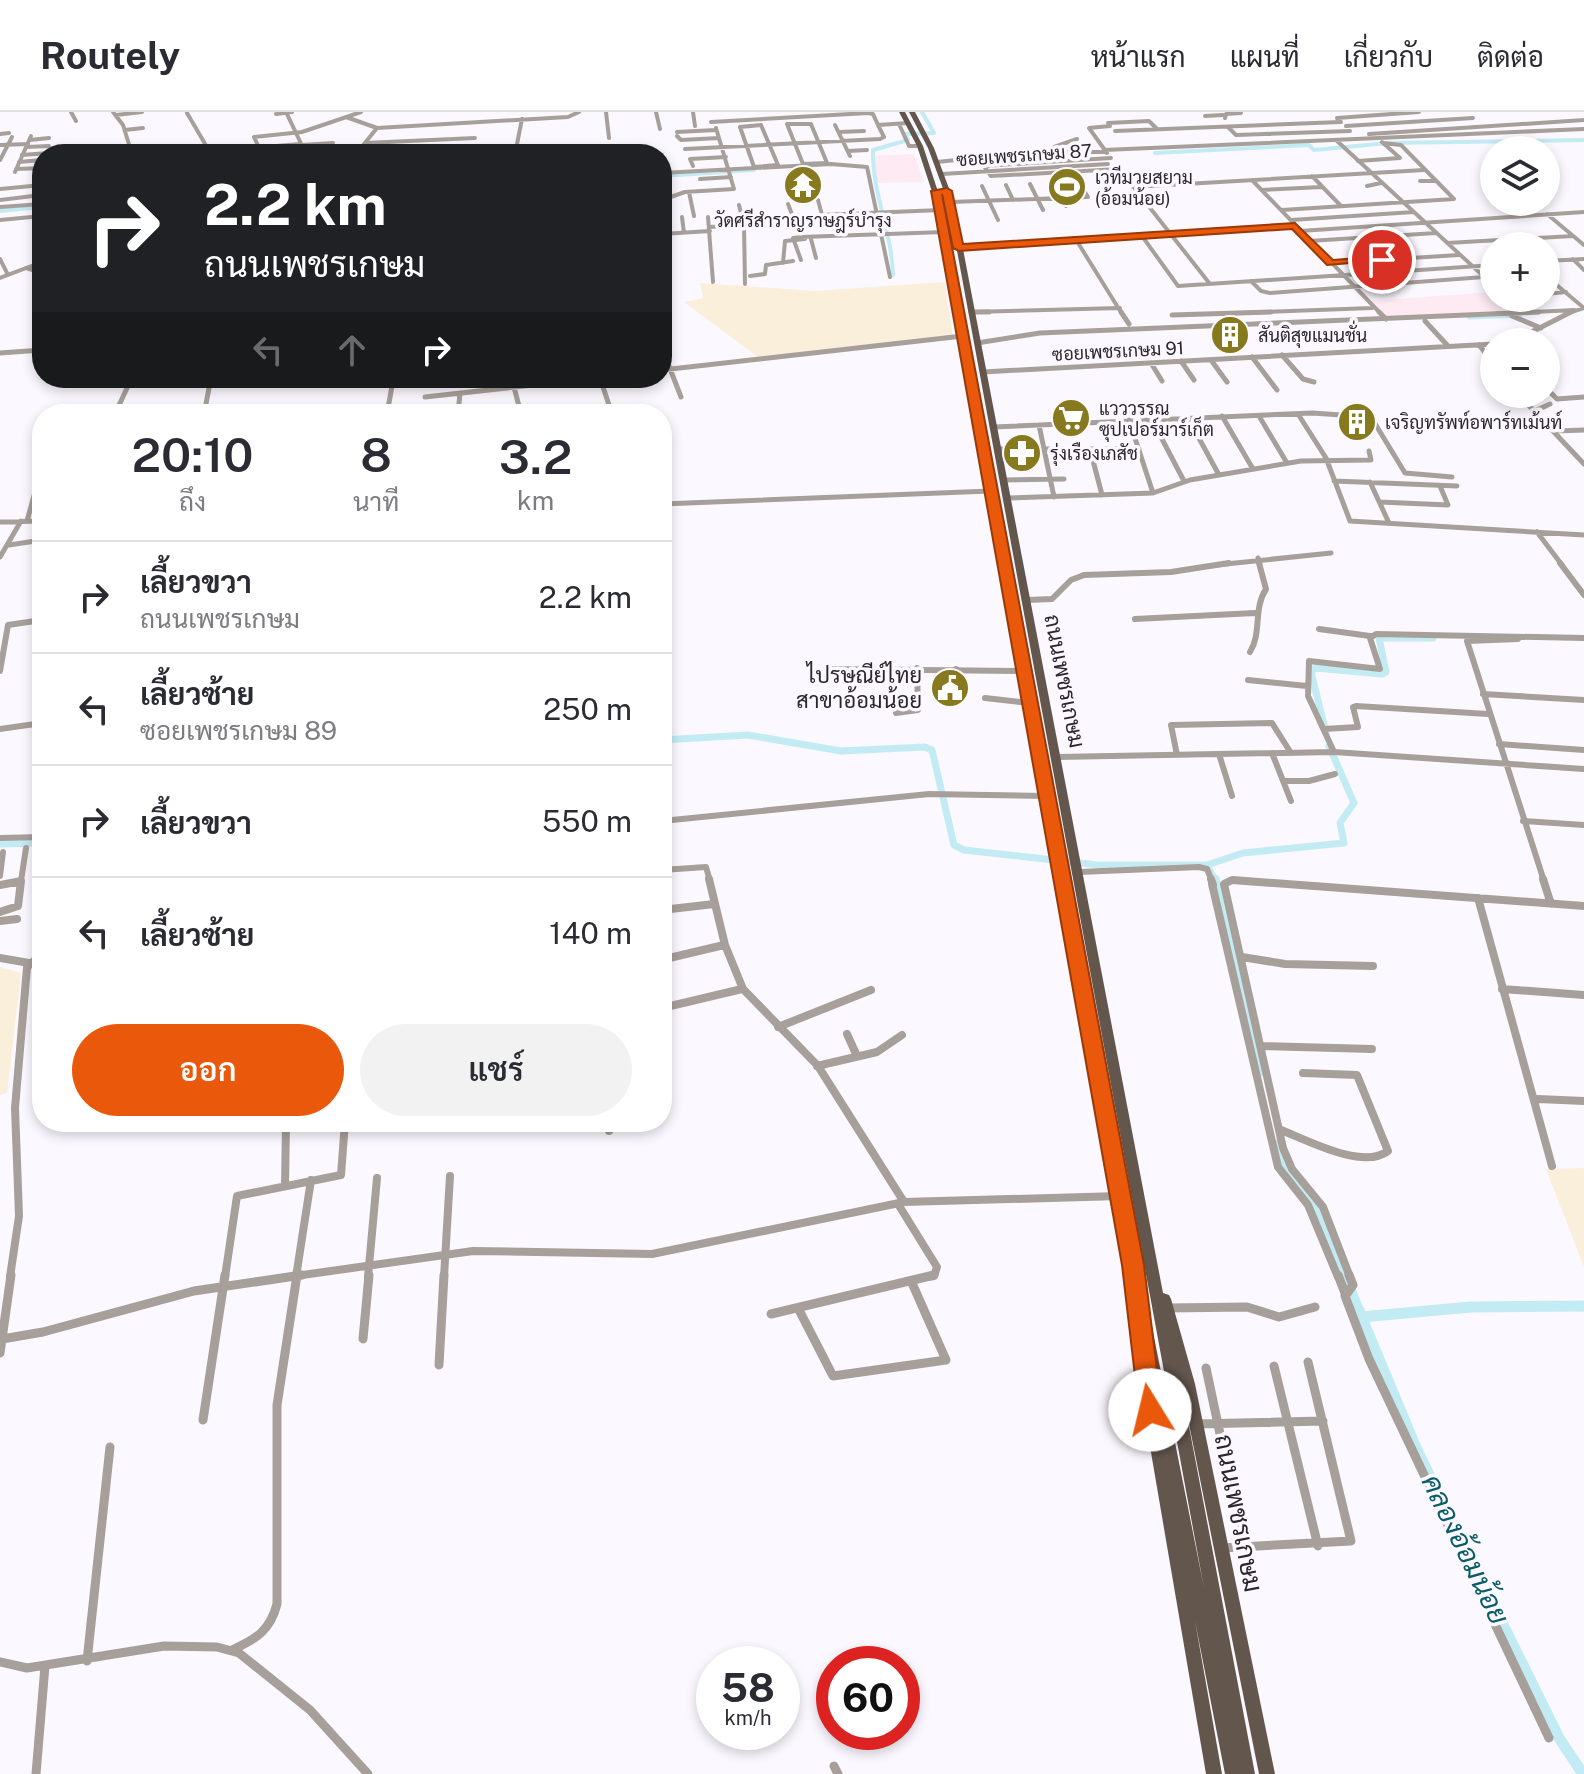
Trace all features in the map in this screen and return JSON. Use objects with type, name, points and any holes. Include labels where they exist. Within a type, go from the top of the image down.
[{"type":"main road","name":"ถนนเพชรเกษม","points":[[902,112],[951,202],[1247,1774]]},
{"type":"main road","name":"ถนนเพชรเกษม","points":[[912,112],[920,146],[935,169],[936,191],[990,491],[1120,1196],[1233,1774]]},
{"type":"main road","points":[[936,191],[947,191]]},
{"type":"main road","name":"ถนนเพชรเกษม","points":[[1133,1265],[1147,1388],[1214,1774]]},
{"type":"main road","name":"ถนนเพชรเกษม","points":[[1152,1265],[1167,1308],[1196,1424],[1267,1774]]},
{"type":"street","points":[[71,112],[76,121]]},
{"type":"street","points":[[131,144],[115,113],[142,112]]},
{"type":"street","points":[[276,114],[288,112],[302,144]]},
{"type":"street","points":[[257,144],[254,137],[265,133],[296,133],[361,112]]},
{"type":"street","points":[[346,117],[377,128],[568,117],[579,112]]},
{"type":"street","points":[[606,112],[609,138]]},
{"type":"street","points":[[656,112],[660,129]]},
{"type":"street","points":[[693,112],[695,126]]},
{"type":"street","points":[[1136,112],[1140,121]]},
{"type":"street","points":[[1357,137],[1337,117],[1419,112]]},
{"type":"street","points":[[1466,112],[1494,134]]},
{"type":"street","points":[[187,113],[205,144]]},
{"type":"street","points":[[685,149],[884,138],[873,114],[868,113],[711,122]]},
{"type":"street","points":[[1206,116],[1225,118],[1241,113]]},
{"type":"street","points":[[1225,118],[1244,144]]},
{"type":"street","points":[[1115,131],[1473,118]]},
{"type":"street","points":[[517,144],[522,119]]},
{"type":"street","points":[[1105,151],[1336,140],[1378,134],[1584,120]]},
{"type":"street","points":[[1128,149],[1108,122],[1149,121],[1157,129]]},
{"type":"street","points":[[789,123],[810,123],[819,142],[826,164],[803,164],[787,126],[789,123]]},
{"type":"street","points":[[878,125],[908,123]]},
{"type":"street","points":[[124,128],[132,124]]},
{"type":"street","points":[[899,124],[916,134],[908,144],[920,146]]},
{"type":"street","points":[[763,125],[771,145],[777,166],[754,167],[741,126],[763,125]]},
{"type":"street","points":[[835,125],[848,155]]},
{"type":"street","points":[[1110,126],[1089,128],[1113,163],[1210,284]]},
{"type":"street","points":[[124,128],[143,128]]},
{"type":"street","points":[[364,144],[377,128]]},
{"type":"street","points":[[672,197],[687,192],[734,189],[726,157],[716,129],[677,134],[681,140],[719,138]]},
{"type":"street","points":[[1378,134],[1494,134],[1584,129]]},
{"type":"street","points":[[839,132],[864,131]]},
{"type":"street","points":[[1236,135],[1350,131]]},
{"type":"street","points":[[0,134],[10,135],[0,162],[32,161]]},
{"type":"street","points":[[1358,161],[1400,158],[1378,134]]},
{"type":"street","points":[[1277,136],[1284,143]]},
{"type":"street","points":[[32,144],[49,138]]},
{"type":"street","points":[[379,144],[475,138]]},
{"type":"street","points":[[1050,153],[1054,147],[1077,139]]},
{"type":"street","points":[[1185,139],[1191,147]]},
{"type":"street","points":[[1336,140],[1480,274]]},
{"type":"street","points":[[318,144],[333,143]]},
{"type":"street","points":[[1383,143],[1412,145]]},
{"type":"street","points":[[2,153],[32,144]]},
{"type":"street","points":[[0,145],[32,146]]},
{"type":"street","points":[[27,146],[32,148]]},
{"type":"street","points":[[27,146],[15,171],[32,169]]},
{"type":"street","points":[[1282,210],[1455,199],[1402,146]]},
{"type":"street","points":[[834,165],[848,155],[867,150]]},
{"type":"street","points":[[935,169],[1050,153],[1157,151]]},
{"type":"street","points":[[693,166],[690,159],[726,157]]},
{"type":"street","points":[[988,171],[991,176],[1020,175],[1113,163]]},
{"type":"street","name":"ซอยเพชรเกษม 87","points":[[935,169],[988,171],[1113,163]]},
{"type":"street","points":[[672,173],[834,165],[867,167],[886,234],[890,277]]},
{"type":"street","points":[[1133,187],[1424,170]]},
{"type":"street","points":[[700,179],[730,172]]},
{"type":"street","points":[[1020,175],[1043,210]]},
{"type":"street","points":[[1312,176],[1351,216]]},
{"type":"street","points":[[1252,180],[1372,308],[1386,319]]},
{"type":"street","points":[[1420,181],[1435,181]]},
{"type":"street","points":[[682,182],[694,216]]},
{"type":"street","points":[[1053,183],[1066,206]]},
{"type":"street","points":[[1367,186],[1381,183]]},
{"type":"street","points":[[1006,185],[1013,200]]},
{"type":"street","points":[[0,189],[32,186]]},
{"type":"street","points":[[982,186],[998,220]]},
{"type":"street","points":[[1154,186],[1158,195]]},
{"type":"street","points":[[1262,190],[1322,187]]},
{"type":"street","points":[[951,202],[1088,197],[1083,189]]},
{"type":"street","points":[[713,190],[716,200]]},
{"type":"street","points":[[9,191],[9,207]]},
{"type":"street","points":[[0,200],[32,196]]},
{"type":"street","points":[[818,200],[822,215]]},
{"type":"street","points":[[788,204],[801,237]]},
{"type":"street","points":[[0,207],[32,205]]},
{"type":"street","points":[[739,205],[744,225],[745,284]]},
{"type":"street","points":[[795,216],[941,210]]},
{"type":"street","points":[[1291,220],[1414,212]]},
{"type":"street","points":[[1560,214],[1584,213]]},
{"type":"street","points":[[1300,231],[1518,216]]},
{"type":"street","points":[[1549,216],[1584,245]]},
{"type":"street","points":[[0,220],[32,217]]},
{"type":"street","points":[[682,217],[684,233]]},
{"type":"street","points":[[708,217],[713,282]]},
{"type":"street","points":[[1503,217],[1511,224]]},
{"type":"street","points":[[672,234],[744,225]]},
{"type":"street","points":[[959,248],[1295,226]]},
{"type":"street","points":[[783,263],[785,241],[801,237],[945,232]]},
{"type":"street","points":[[1309,241],[1436,233]]},
{"type":"street","points":[[1142,236],[1177,285],[1480,266]]},
{"type":"street","points":[[1447,243],[1573,236]]},
{"type":"street","points":[[794,239],[851,237]]},
{"type":"street","points":[[1075,238],[1129,324]]},
{"type":"street","points":[[794,239],[801,260]]},
{"type":"street","points":[[811,239],[816,258]]},
{"type":"street","points":[[1330,263],[1459,255]]},
{"type":"street","points":[[0,259],[8,275]]},
{"type":"street","points":[[1573,259],[1584,270]]},
{"type":"street","points":[[1560,260],[1584,259]]},
{"type":"street","points":[[750,276],[765,274],[766,265],[793,261]]},
{"type":"street","points":[[0,278],[32,266]]},
{"type":"street","points":[[1251,281],[1264,293],[1480,277]]},
{"type":"street","points":[[1560,287],[1584,308]]},
{"type":"street","points":[[1560,293],[1566,292]]},
{"type":"street","points":[[1573,299],[1584,298]]},
{"type":"street","points":[[971,312],[1120,308]]},
{"type":"street","points":[[1172,315],[1372,308]]},
{"type":"street","points":[[977,343],[1040,333],[1510,315],[1584,308]]},
{"type":"street","points":[[1510,315],[1541,328],[1574,310]]},
{"type":"street","points":[[1425,321],[1448,346]]},
{"type":"street","points":[[672,369],[963,336]]},
{"type":"street","name":"ซอยเพชรเกษม 91","points":[[983,372],[1479,345]]},
{"type":"street","points":[[0,353],[32,351]]},
{"type":"street","points":[[1282,355],[1303,379],[1314,382]]},
{"type":"street","points":[[1252,357],[1277,390]]},
{"type":"street","points":[[1211,360],[1227,382]]},
{"type":"street","points":[[1181,361],[1194,380]]},
{"type":"street","points":[[1151,363],[1162,381]]},
{"type":"street","points":[[672,372],[681,397]]},
{"type":"street","points":[[120,404],[127,388]]},
{"type":"street","points":[[425,397],[505,388]]},
{"type":"street","points":[[459,404],[460,393]]},
{"type":"street","points":[[1560,399],[1584,397]]},
{"type":"street","points":[[1315,405],[1320,413]]},
{"type":"street","points":[[1532,408],[1584,464]]},
{"type":"street","points":[[1535,411],[1541,408]]},
{"type":"street","points":[[994,427],[1320,413],[1371,417],[1405,473],[1452,477]]},
{"type":"street","points":[[1298,414],[1326,458],[1350,521],[1584,535]]},
{"type":"street","points":[[1222,416],[1253,469]]},
{"type":"street","points":[[1259,416],[1287,463]]},
{"type":"street","points":[[1188,418],[1219,475]]},
{"type":"street","points":[[1129,420],[1153,493]]},
{"type":"street","points":[[1152,420],[1184,481]]},
{"type":"street","points":[[1039,425],[1054,497]]},
{"type":"street","points":[[1556,431],[1584,430]]},
{"type":"street","points":[[997,449],[1139,449]]},
{"type":"street","points":[[1090,449],[1102,495]]},
{"type":"street","points":[[1008,498],[1153,493],[1184,481],[1287,463],[1326,458],[1371,460],[1369,451]]},
{"type":"street","points":[[1004,480],[1064,479]]},
{"type":"street","points":[[1334,481],[1457,486]]},
{"type":"street","points":[[1370,482],[1389,523]]},
{"type":"street","points":[[1380,502],[1448,505],[1440,486]]},
{"type":"street","points":[[672,504],[990,491]]},
{"type":"street","points":[[0,557],[32,504]]},
{"type":"street","points":[[0,522],[32,521]]},
{"type":"street","points":[[1537,532],[1584,595]]},
{"type":"street","points":[[8,545],[32,541]]},
{"type":"street","points":[[1027,600],[1052,599],[1071,580],[1084,575],[1171,572],[1258,558],[1331,553]]},
{"type":"street","points":[[1250,652],[1256,644],[1257,598],[1266,589],[1258,558]]},
{"type":"street","points":[[1135,619],[1255,613]]},
{"type":"street","points":[[0,671],[4,626],[32,622]]},
{"type":"street","points":[[1319,629],[1370,636],[1501,634],[1584,640]]},
{"type":"street","points":[[1332,752],[1307,686],[1309,661],[1380,669],[1370,636]]},
{"type":"street","points":[[1551,904],[1488,714],[1469,639],[1584,640]]},
{"type":"street","points":[[896,713],[918,710],[917,668]]},
{"type":"street","points":[[826,669],[1023,671]]},
{"type":"street","points":[[956,669],[957,701]]},
{"type":"street","points":[[1248,680],[1307,686]]},
{"type":"street","points":[[1483,694],[1584,700]]},
{"type":"street","points":[[985,698],[1029,703]]},
{"type":"street","points":[[1324,729],[1358,727],[1353,707],[1356,706],[1488,714]]},
{"type":"street","points":[[1177,755],[1171,725],[1273,723],[1291,753]]},
{"type":"street","points":[[0,729],[32,724]]},
{"type":"street","points":[[1499,744],[1584,750]]},
{"type":"street","points":[[1057,757],[1332,752],[1584,769]]},
{"type":"street","points":[[1272,753],[1291,801]]},
{"type":"street","points":[[1219,754],[1232,796]]},
{"type":"street","points":[[1284,781],[1309,781],[1335,774]]},
{"type":"street","points":[[672,820],[944,794],[1046,796]]},
{"type":"street","points":[[1523,821],[1584,825]]},
{"type":"street","points":[[0,838],[32,837]]},
{"type":"street","points":[[0,912],[18,906],[26,848]]},
{"type":"street","points":[[0,876],[3,852]]},
{"type":"street","points":[[1078,865],[1207,869],[1278,1167],[1308,1205],[1348,1291]]},
{"type":"street","points":[[672,869],[706,866],[724,945],[742,989],[803,1048],[817,1066],[901,1203],[938,1273],[912,1283],[771,1314]]},
{"type":"street","points":[[1549,1738],[1369,1359],[1323,1207],[1292,1169],[1224,883],[1232,880],[1584,906]]},
{"type":"street","points":[[0,885],[21,881]]},
{"type":"street","points":[[1213,885],[1224,892]]},
{"type":"street","points":[[1478,898],[1502,989],[1538,1099],[1552,1166]]},
{"type":"street","points":[[672,909],[714,904]]},
{"type":"street","points":[[0,921],[17,919]]},
{"type":"street","points":[[672,957],[724,945]]},
{"type":"street","points":[[1242,957],[1285,964],[1373,966]]},
{"type":"street","points":[[0,958],[32,961]]},
{"type":"street","points":[[0,1353],[19,1216],[15,1108],[29,963]]},
{"type":"street","points":[[672,1006],[742,989]]},
{"type":"street","points":[[1502,989],[1584,995]]},
{"type":"street","points":[[778,1027],[871,990]]},
{"type":"street","points":[[847,1034],[857,1056]]},
{"type":"street","points":[[817,1066],[896,1045],[902,1035]]},
{"type":"street","points":[[1262,1046],[1372,1049]]},
{"type":"street","points":[[1281,1130],[1316,1142],[1337,1154],[1372,1158],[1388,1151],[1357,1075],[1303,1073]]},
{"type":"street","points":[[1538,1099],[1584,1101]]},
{"type":"street","points":[[285,1186],[286,1132]]},
{"type":"street","points":[[203,1420],[237,1196],[341,1175],[344,1172],[345,1132]]},
{"type":"street","points":[[439,1365],[450,1176]]},
{"type":"street","points":[[363,1339],[377,1178]]},
{"type":"street","points":[[232,1650],[267,1632],[273,1623],[277,1604],[277,1405],[311,1180]]},
{"type":"street","points":[[2,1339],[222,1287],[473,1251],[660,1254],[901,1203],[1120,1196]]},
{"type":"street","points":[[798,1308],[833,1376],[946,1360],[912,1283]]},
{"type":"street","points":[[1167,1308],[1247,1307],[1279,1317],[1315,1307]]},
{"type":"street","points":[[1221,1548],[1347,1544],[1352,1535],[1308,1362]]},
{"type":"street","points":[[1274,1366],[1318,1546]]},
{"type":"street","points":[[1206,1368],[1244,1547]]},
{"type":"street","points":[[1196,1424],[1323,1421]]},
{"type":"street","points":[[87,1661],[110,1447]]},
{"type":"street","points":[[0,1662],[6,1666],[45,1666],[185,1644],[210,1644],[232,1650],[310,1710],[368,1774]]},
{"type":"street","points":[[36,1774],[45,1666]]},
{"type":"shaded area","points":[[914,154],[924,182],[875,183],[875,156]]},
{"type":"shaded area","points":[[945,282],[953,338],[762,360],[684,302],[703,298],[700,283],[814,291]]},
{"type":"shaded area","points":[[1480,293],[1480,312],[1522,314],[1384,319],[1367,301]]},
{"type":"shaded area","points":[[0,967],[21,973],[7,1093],[0,1095]]},
{"type":"shaded area","points":[[1584,1168],[1584,1267],[1546,1169]]},
{"type":"waterway","points":[[893,275],[873,150],[908,140],[905,134],[934,133],[922,112]]},
{"type":"waterway","points":[[1155,153],[1309,145],[1314,150],[1388,143],[1584,140]]},
{"type":"waterway","points":[[672,175],[754,170]]},
{"type":"waterway","points":[[0,211],[32,208]]},
{"type":"waterway","points":[[1469,317],[1520,315]]},
{"type":"waterway","points":[[1326,733],[1311,672],[1315,668],[1382,674],[1386,672],[1379,638],[1433,638]]},
{"type":"waterway","points":[[672,739],[748,735],[841,751],[925,747],[932,750],[954,845],[964,850],[1098,865],[1207,865]]},
{"type":"waterway","points":[[1207,865],[1243,853],[1344,843],[1340,823],[1354,803],[1329,746]]},
{"type":"waterway","points":[[0,844],[32,843]]},
{"type":"waterway","points":[[1207,865],[1215,881]]},
{"type":"waterway","points":[[1215,879],[1260,1072]]},
{"type":"waterway","points":[[1276,1144],[1285,1170],[1316,1208],[1345,1277]]},
{"type":"waterway","points":[[1344,1275],[1362,1317]]},
{"type":"waterway","points":[[1362,1317],[1471,1307],[1584,1306]]},
{"type":"waterway","name":"คลองอ้อมน้อย","points":[[1362,1317],[1417,1450],[1559,1738],[1583,1774]]},
{"type":"place","name":"วัดศรีสําราญราษฎร์บํารุง","points":[[803,185]]},
{"type":"place","name":"เวทีมวยสยาม (อ้อมน้อย)","points":[[1067,187]]},
{"type":"place","name":"สันติสุขแมนชั่น","points":[[1230,335]]},
{"type":"place","name":"แวววรรณ ซุปเปอร์มาร์เก็ต","points":[[1071,418]]},
{"type":"place","name":"เจริญทรัพท์อพาร์ทเม้นท์","points":[[1357,422]]},
{"type":"place","name":"รุ่งเรืองเภสัช","points":[[1022,453]]},
{"type":"place","name":"ไปรษณีย์ไทย สาขาอ้อมน้อย","points":[[950,688]]},
{"type":"route","points":[[1150,1410],[1133,1265],[936,191],[947,191],[959,248],[1295,226],[1330,263],[1382,260]]}]
